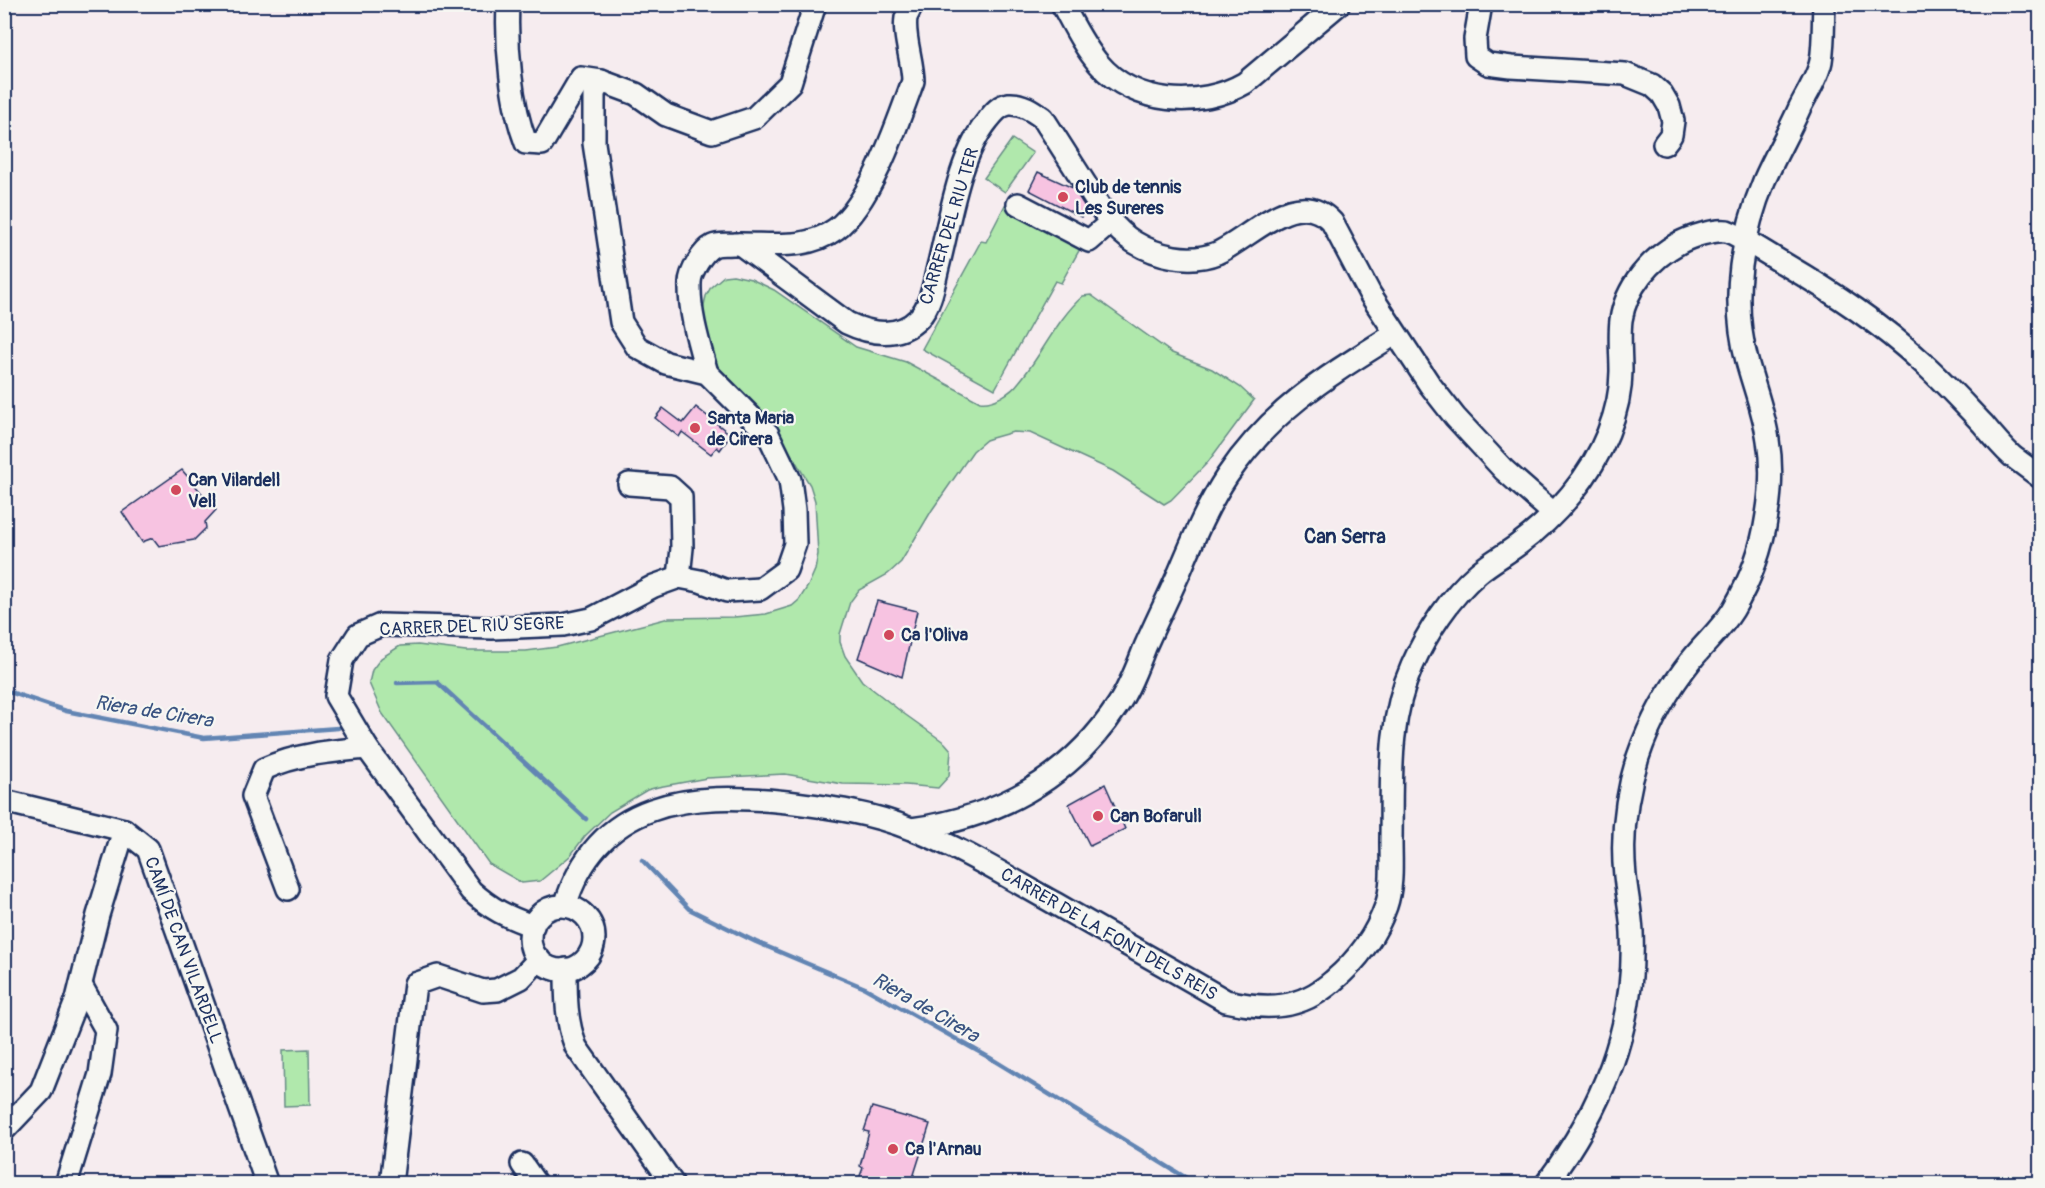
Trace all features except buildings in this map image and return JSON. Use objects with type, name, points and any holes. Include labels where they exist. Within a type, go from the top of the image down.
[{"type":"street","points":[[508,4],[506,31],[517,120],[526,143],[542,144],[581,78],[601,81],[636,94],[666,115],[712,132],[754,118],[790,83],[815,4]]},
{"type":"street","points":[[629,484],[670,487],[681,497],[682,548],[679,577],[700,581],[727,591],[760,589],[786,570],[795,544],[790,480],[768,434],[707,373],[694,324],[690,281],[702,255],[714,245],[807,243],[835,230],[850,218],[874,176],[913,81],[906,18],[912,4]]},
{"type":"street","points":[[1062,4],[1098,63],[1110,75],[1134,90],[1180,100],[1230,92],[1245,83],[1340,4]]},
{"type":"street","points":[[1481,4],[1475,39],[1476,56],[1488,64],[1625,74],[1644,81],[1662,94],[1670,106],[1673,121],[1671,135],[1664,144]]},
{"type":"street","points":[[1546,1184],[1581,1134],[1596,1106],[1611,1070],[1624,1022],[1632,975],[1633,951],[1630,903],[1625,879],[1624,828],[1631,781],[1638,757],[1665,698],[1689,663],[1732,612],[1752,572],[1762,542],[1767,514],[1770,463],[1762,410],[1742,338],[1739,311],[1741,268],[1746,242],[1764,182],[1820,63],[1824,4]]},
{"type":"street","points":[[601,81],[594,93],[594,143],[621,322],[636,347],[666,363],[707,373]]},
{"type":"street","name":"CARRER DEL RIU TER","points":[[740,244],[847,323],[864,331],[880,333],[896,332],[909,326],[920,316],[930,297],[959,183],[973,144],[993,113],[1000,107],[1010,104],[1021,105],[1042,118],[1111,222],[1133,241],[1155,252],[1193,258],[1215,254],[1270,219],[1302,208],[1313,208],[1324,213],[1332,222],[1370,294],[1430,385],[1455,417],[1504,470],[1553,513]]},
{"type":"street","points":[[1018,204],[1089,241],[1111,222]]},
{"type":"street","name":"CARRER DE LA FONT DELS REIS","points":[[565,906],[571,886],[580,869],[603,841],[631,819],[663,805],[723,797],[838,809],[912,829],[979,861],[1226,1001],[1250,1006],[1272,1007],[1290,1005],[1309,998],[1328,985],[1357,957],[1375,931],[1388,902],[1392,743],[1402,691],[1419,651],[1459,592],[1477,573],[1520,544],[1553,513],[1582,479],[1596,458],[1616,410],[1621,374],[1621,321],[1626,301],[1634,284],[1658,256],[1689,238],[1705,233],[1727,231],[1833,293],[1874,321],[1925,364],[2010,454],[2040,477]]},
{"type":"street","points":[[912,829],[961,819],[1021,795],[1049,779],[1085,748],[1119,703],[1212,499],[1241,455],[1281,411],[1302,394],[1395,334]]},
{"type":"street","name":"CARRER DEL RIU SEGRE","points":[[533,926],[489,907],[471,891],[367,748],[336,696],[342,660],[358,635],[381,625],[492,628],[563,626],[591,619],[654,586],[679,577]]},
{"type":"street","points":[[288,889],[253,796],[264,768],[285,759],[323,752],[367,748]]},
{"type":"street","points":[[4,801],[124,830]]},
{"type":"street","name":"CAMÍ DE CAN VILARDELL","points":[[4,1130],[41,1090],[77,999],[98,915],[124,830],[148,849],[267,1184]]},
{"type":"street","points":[[565,906],[573,908],[586,917],[592,927],[594,939],[591,951],[583,962],[566,969],[552,968],[538,959],[531,946],[530,936],[533,926],[545,911],[565,906]]},
{"type":"street","points":[[391,1184],[415,984],[438,976],[483,991],[497,990],[521,978],[538,959]]},
{"type":"street","points":[[566,969],[569,1030],[576,1047],[673,1184]]},
{"type":"street","points":[[66,1184],[100,1074],[106,1030],[81,985]]},
{"type":"street","points":[[522,1164],[536,1184]]},
{"type":"green space","points":[[1012,139],[1033,153],[1005,192],[984,178]]},
{"type":"green space","points":[[1005,205],[1081,247],[1061,283],[1055,281],[995,389],[922,349],[981,241],[986,242]]},
{"type":"green space","points":[[733,275],[751,279],[774,290],[856,347],[906,362],[980,402],[996,399],[1007,394],[1016,386],[1073,305],[1083,296],[1091,295],[1172,353],[1212,369],[1240,387],[1254,400],[1208,462],[1171,500],[1164,504],[1113,471],[1030,433],[1013,432],[986,440],[973,451],[932,510],[901,562],[888,574],[859,590],[850,602],[840,634],[845,656],[862,681],[945,743],[951,750],[949,776],[938,788],[843,784],[785,774],[707,778],[658,787],[647,790],[610,812],[585,836],[570,856],[540,881],[522,883],[489,864],[382,713],[369,683],[372,670],[381,658],[400,646],[418,645],[466,651],[526,651],[557,647],[669,618],[766,614],[792,606],[799,600],[815,570],[818,554],[815,501],[810,485],[774,426],[714,364],[700,323],[706,296],[711,287],[724,276]]},
{"type":"green space","points":[[309,1049],[310,1105],[284,1106],[283,1050]]},
{"type":"waterway","name":"Riera de Cirera","points":[[397,683],[437,682],[586,819]]},
{"type":"waterway","name":"Riera de Cirera","points":[[4,690],[66,711],[204,738],[338,728]]},
{"type":"waterway","name":"Riera de Cirera","points":[[642,860],[689,909],[756,942],[865,988],[990,1058],[1196,1184]]},
{"type":"place","name":"Club de tennis Les Sureres","points":[[1063,197]]},
{"type":"place","name":"Santa Maria de Cirera","points":[[695,428]]},
{"type":"place","name":"Can Vilardell Vell","points":[[176,490]]},
{"type":"place","name":"Ca l'Oliva","points":[[889,635]]},
{"type":"place","name":"Can Bofarull","points":[[1098,816]]},
{"type":"place","name":"Ca l'Arnau","points":[[893,1149]]},
{"type":"district","name":"Can Serra","points":[[1345,536]]}]
